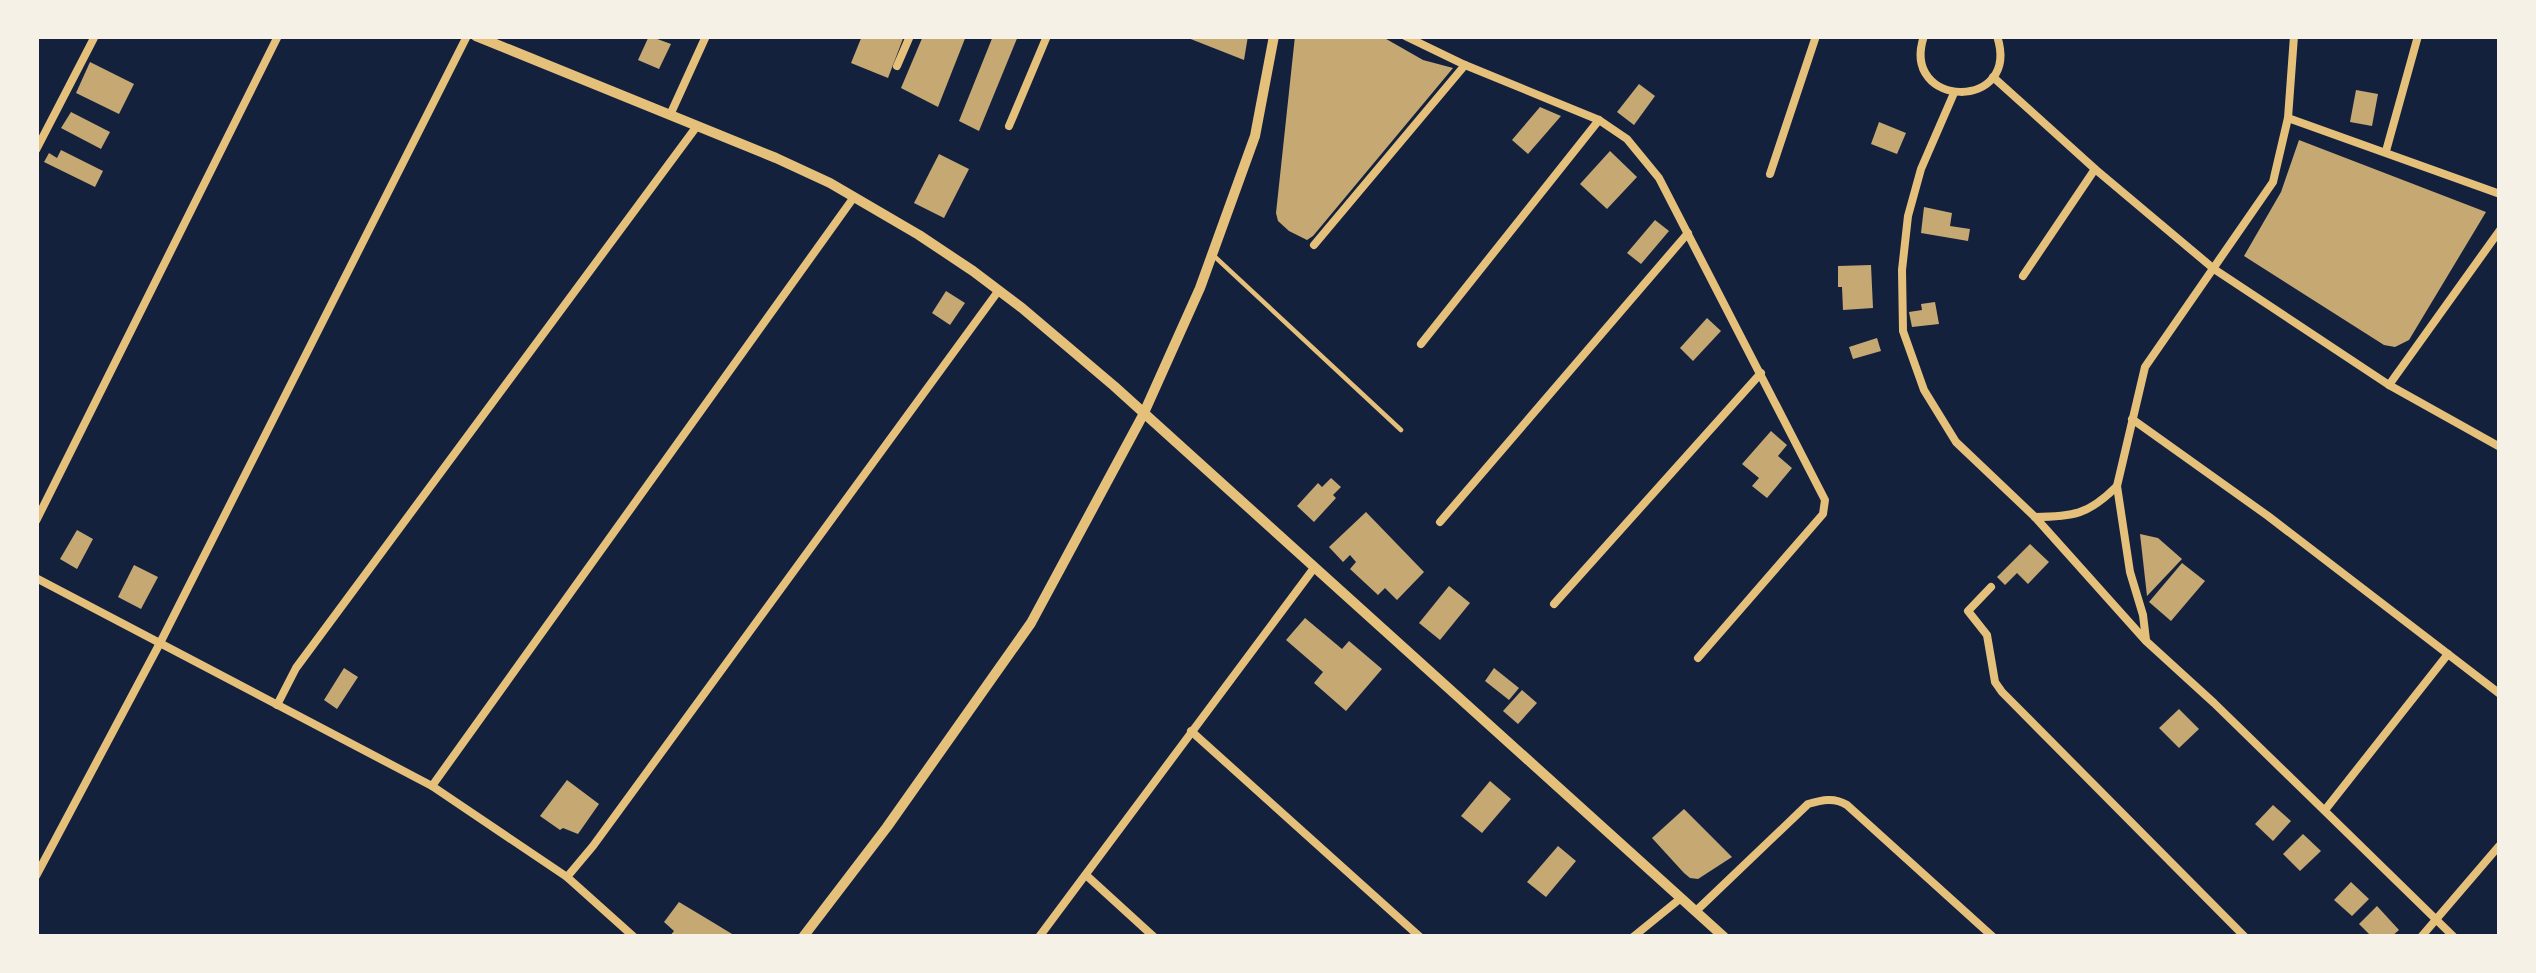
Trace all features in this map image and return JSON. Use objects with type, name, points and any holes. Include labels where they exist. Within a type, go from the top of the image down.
[{"type":"main road","points":[[476,36],[815,176],[919,235],[999,290],[1114,386],[1724,937]]},
{"type":"main road","points":[[803,937],[887,827],[1030,623],[1144,415],[1213,255],[1255,136],[1274,36]]},
{"type":"street","points":[[36,150],[94,36]]},
{"type":"street","points":[[36,521],[278,36]]},
{"type":"street","points":[[36,876],[160,643],[467,36]]},
{"type":"street","points":[[670,115],[706,36]]},
{"type":"street","points":[[897,66],[910,36]]},
{"type":"street","points":[[1009,125],[1047,36]]},
{"type":"street","points":[[1405,36],[1599,120],[1627,139],[1649,163],[1825,500],[1823,514],[1698,658]]},
{"type":"street","points":[[1770,174],[1816,36]]},
{"type":"street","points":[[1924,36],[1920,53],[1924,71],[1937,86],[1954,93],[1980,88],[1993,77],[2000,61],[1997,36]]},
{"type":"street","points":[[2146,641],[2117,485],[2132,419],[2145,368],[2272,182],[2288,118],[2294,36]]},
{"type":"street","points":[[2386,151],[2418,36]]},
{"type":"street","points":[[1314,245],[1466,65]]},
{"type":"street","points":[[1993,77],[2214,269],[2389,385],[2500,447]]},
{"type":"street","points":[[1954,93],[1921,169],[1908,216],[1901,270],[1903,331],[1924,390],[1956,442],[2035,517],[2146,641],[2454,937]]},
{"type":"street","points":[[2288,118],[2500,194]]},
{"type":"street","points":[[1421,344],[1599,120]]},
{"type":"street","points":[[278,704],[296,668],[697,126]]},
{"type":"street","points":[[2023,276],[2095,169]]},
{"type":"street","points":[[432,786],[854,197]]},
{"type":"street","points":[[2389,385],[2500,230]]},
{"type":"street","points":[[1440,522],[1688,233]]},
{"type":"street","points":[[567,877],[999,290]]},
{"type":"street","points":[[1554,604],[1761,373]]},
{"type":"street","points":[[2132,419],[2268,516],[2500,694]]},
{"type":"street","points":[[2035,517],[2067,517],[2097,506],[2117,485]]},
{"type":"street","points":[[1039,937],[1315,567]]},
{"type":"street","points":[[36,578],[432,786],[567,877],[634,937]]},
{"type":"street","points":[[1991,587],[1968,611],[1987,635],[1995,682],[2002,692],[2245,937]]},
{"type":"street","points":[[2325,810],[2448,654]]},
{"type":"street","points":[[1192,731],[1420,937]]},
{"type":"street","points":[[1696,911],[1808,804],[1828,799],[1839,800],[1993,937]]},
{"type":"street","points":[[2421,937],[2500,846]]},
{"type":"street","points":[[1086,875],[1154,937]]},
{"type":"street","points":[[1634,937],[1681,898]]},
{"type":"lane","points":[[1213,255],[1401,430]]},
{"type":"building","points":[[649,36],[671,44],[659,69],[638,60]]},
{"type":"building","points":[[862,36],[904,36],[888,78],[851,63]]},
{"type":"building","points":[[923,36],[966,36],[938,107],[901,88]]},
{"type":"building","points":[[993,36],[1018,36],[979,131],[959,121]]},
{"type":"building","points":[[1183,36],[1248,36],[1244,60]]},
{"type":"building","points":[[1295,36],[1381,36],[1423,60],[1453,68],[1307,240],[1289,231],[1276,213]]},
{"type":"building","points":[[90,62],[134,84],[119,114],[76,93]]},
{"type":"building","points":[[1639,84],[1655,96],[1634,125],[1617,112]]},
{"type":"building","points":[[2356,90],[2378,94],[2372,126],[2350,122]]},
{"type":"building","points":[[1540,107],[1561,116],[1528,154],[1512,140]]},
{"type":"building","points":[[71,112],[110,132],[101,149],[61,128]]},
{"type":"building","points":[[1879,122],[1906,133],[1897,154],[1871,144]]},
{"type":"building","points":[[2299,140],[2486,212],[2409,340],[2395,347],[2384,345],[2244,256],[2281,192]]},
{"type":"building","points":[[61,150],[103,171],[95,187],[44,162],[49,153],[57,158]]},
{"type":"building","points":[[1610,151],[1637,177],[1607,209],[1580,184]]},
{"type":"building","points":[[939,154],[969,169],[944,218],[914,203]]},
{"type":"building","points":[[1924,207],[1952,213],[1950,226],[1970,229],[1968,241],[1921,233]]},
{"type":"building","points":[[1655,220],[1669,231],[1641,264],[1627,253]]},
{"type":"building","points":[[1871,265],[1873,308],[1843,310],[1838,266]]},
{"type":"building","points":[[946,291],[965,303],[950,325],[932,313]]},
{"type":"building","points":[[1935,302],[1939,324],[1912,327],[1909,312]]},
{"type":"building","points":[[1707,318],[1721,331],[1693,361],[1680,348]]},
{"type":"building","points":[[1877,338],[1881,351],[1853,359],[1849,347]]},
{"type":"building","points":[[1771,431],[1787,445],[1778,456],[1792,468],[1767,498],[1752,486],[1759,478],[1742,464]]},
{"type":"building","points":[[1331,478],[1341,487],[1314,522],[1297,506],[1318,483],[1322,487]]},
{"type":"building","points":[[1366,512],[1424,572],[1397,600],[1385,588],[1378,595],[1350,569],[1356,562],[1350,555],[1343,562],[1329,547]]},
{"type":"building","points":[[77,530],[93,539],[77,569],[60,559]]},
{"type":"building","points":[[2140,534],[2158,538],[2182,559],[2147,596]]},
{"type":"building","points":[[2030,544],[2049,562],[2028,584],[2017,573],[2005,585],[1997,577]]},
{"type":"building","points":[[2182,563],[2205,581],[2171,621],[2149,602]]},
{"type":"building","points":[[134,565],[158,577],[141,609],[118,597]]},
{"type":"building","points":[[1449,586],[1470,603],[1440,640],[1419,623]]},
{"type":"building","points":[[1305,618],[1342,649],[1349,641],[1382,669],[1346,711],[1314,683],[1323,672],[1286,640]]},
{"type":"building","points":[[344,668],[358,677],[337,709],[324,700]]},
{"type":"building","points":[[1494,668],[1519,688],[1509,700],[1485,681]]},
{"type":"building","points":[[1522,690],[1537,703],[1518,724],[1503,711]]},
{"type":"building","points":[[2179,709],[2199,729],[2179,748],[2159,728]]},
{"type":"building","points":[[567,780],[599,804],[578,834],[560,830],[540,816]]},
{"type":"building","points":[[1490,781],[1511,799],[1482,833],[1461,816]]},
{"type":"building","points":[[2273,805],[2291,821],[2273,841],[2255,824]]},
{"type":"building","points":[[1684,809],[1732,857],[1698,879],[1684,873],[1652,838]]},
{"type":"building","points":[[2303,834],[2321,851],[2300,871],[2283,854]]},
{"type":"building","points":[[1558,846],[1576,861],[1546,897],[1527,882]]},
{"type":"building","points":[[2351,882],[2369,899],[2352,916],[2334,900]]},
{"type":"building","points":[[679,902],[737,937],[669,937],[674,931],[664,922]]},
{"type":"building","points":[[2377,906],[2399,930],[2391,937],[2372,937],[2359,924]]}]
